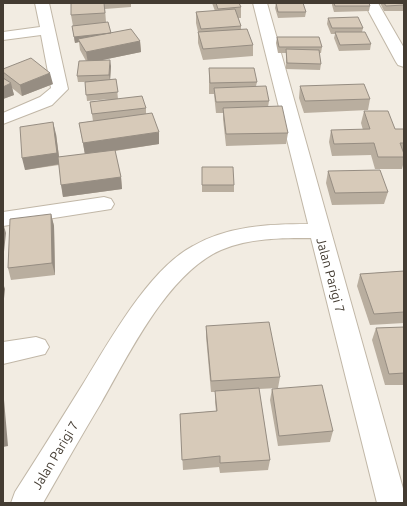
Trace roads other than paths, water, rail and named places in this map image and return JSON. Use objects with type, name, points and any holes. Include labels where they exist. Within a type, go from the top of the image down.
[{"type":"street","points":[[3,118],[46,101],[60,89],[42,3]]},
{"type":"street","points":[[260,3],[320,231]]},
{"type":"street","points":[[372,3],[404,62]]},
{"type":"street","points":[[3,36],[48,30]]},
{"type":"street","points":[[3,219],[104,204]]},
{"type":"street","name":"Jalan Parigi 7","points":[[26,503],[134,324],[169,277],[198,252],[238,236],[257,232],[320,231],[392,503]]},
{"type":"street","points":[[3,353],[36,347]]}]
